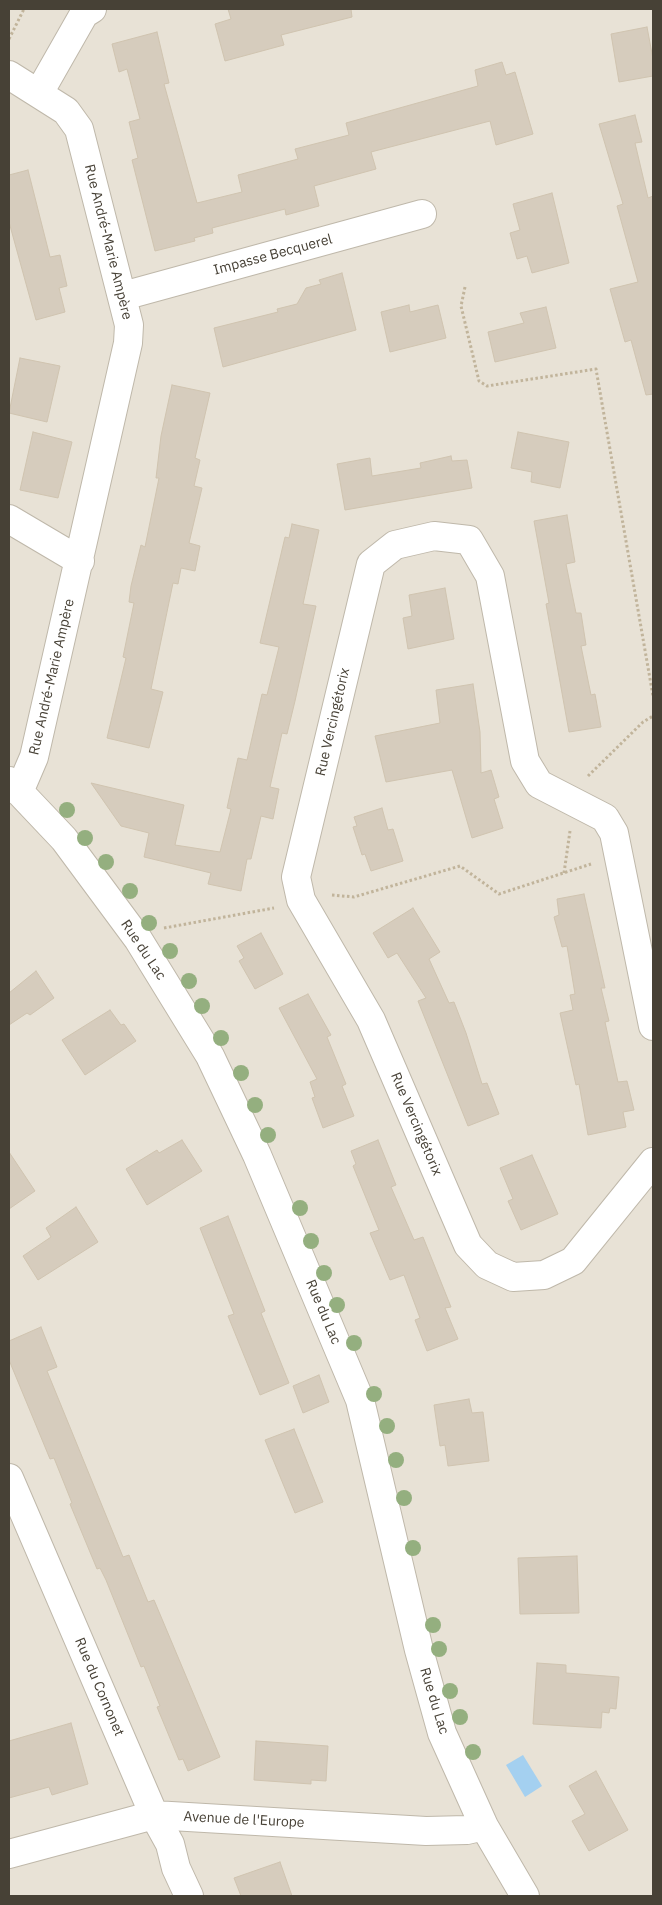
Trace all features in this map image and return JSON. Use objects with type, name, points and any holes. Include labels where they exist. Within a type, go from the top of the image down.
[{"type":"street","points":[[39,93],[84,14],[92,9]]},
{"type":"street","name":"Rue André-Marie Ampère","points":[[9,75],[66,110],[79,129],[129,325],[128,343],[34,757],[14,786]]},
{"type":"street","name":"Impasse Becquerel","points":[[123,296],[422,214]]},
{"type":"street","points":[[9,519],[80,561]]},
{"type":"street","name":"Rue Vercingétorix","points":[[653,1026],[620,855],[614,833],[605,818],[539,784],[525,761],[490,576],[469,540],[434,536],[395,545],[371,564],[296,877],[301,900],[372,1020],[468,1245],[487,1265],[513,1277],[544,1275],[573,1261],[653,1162]]},
{"type":"street","name":"Rue du Lac","points":[[14,786],[64,839],[138,939],[210,1056],[257,1155],[360,1400],[419,1650],[442,1733],[484,1826],[525,1896]]},
{"type":"street","name":"Rue du Cornonet","points":[[9,1478],[154,1816],[170,1844],[176,1868],[189,1896]]},
{"type":"street","name":"Avenue de l'Europe","points":[[9,1854],[154,1816],[426,1830],[467,1830],[484,1826]]},
{"type":"path","points":[[9,39],[24,9]]},
{"type":"path","points":[[465,287],[461,306],[479,382],[488,386],[596,369],[653,696]]},
{"type":"path","points":[[138,939],[157,930],[276,908],[313,894],[354,897],[460,866],[499,894],[620,855]]},
{"type":"shaded area","points":[[9,9],[653,9],[653,1896],[9,1896]]},
{"type":"water","points":[[523,1755],[542,1786],[525,1797],[506,1765]]},
{"type":"building","points":[[228,9],[351,9],[352,17],[281,35],[284,45],[225,61],[215,24],[231,19]]},
{"type":"building","points":[[647,27],[653,59],[653,76],[619,82],[611,34]]},
{"type":"building","points":[[157,32],[169,83],[164,84],[197,203],[242,192],[238,175],[298,159],[295,149],[349,135],[346,123],[478,86],[475,70],[502,62],[506,75],[515,72],[533,134],[496,145],[490,121],[371,152],[376,169],[314,186],[319,206],[286,215],[285,209],[212,228],[213,233],[194,238],[195,241],[155,251],[132,160],[138,158],[129,122],[140,119],[127,69],[119,72],[112,44]]},
{"type":"building","points":[[635,115],[642,142],[635,143],[648,198],[653,196],[653,394],[646,395],[631,340],[625,342],[610,289],[638,282],[617,206],[623,204],[599,124]]},
{"type":"building","points":[[28,170],[50,257],[60,255],[67,286],[59,288],[65,312],[36,320],[9,222],[9,175]]},
{"type":"building","points":[[552,193],[569,263],[532,273],[527,256],[517,259],[510,233],[520,230],[513,204]]},
{"type":"building","points":[[342,273],[356,330],[223,367],[214,328],[278,312],[277,309],[297,304],[306,288],[321,284],[319,280]]},
{"type":"building","points":[[409,305],[410,312],[438,305],[446,338],[390,352],[381,312]]},
{"type":"building","points":[[546,307],[556,348],[495,362],[488,332],[524,323],[520,313]]},
{"type":"building","points":[[20,358],[60,366],[47,422],[9,413]]},
{"type":"building","points":[[172,385],[210,393],[195,458],[200,460],[194,486],[202,488],[189,543],[200,546],[195,571],[181,568],[178,584],[173,583],[151,689],[163,692],[149,748],[107,738],[126,658],[123,657],[134,603],[129,602],[131,586],[141,545],[145,547],[159,478],[156,478],[161,436]]},
{"type":"building","points":[[33,432],[72,442],[58,498],[20,490]]},
{"type":"building","points":[[518,432],[569,442],[560,488],[531,482],[532,472],[511,468]]},
{"type":"building","points":[[451,456],[452,461],[467,460],[472,488],[345,510],[337,464],[370,458],[372,476],[421,468],[420,463]]},
{"type":"building","points":[[567,515],[575,562],[566,564],[576,613],[581,613],[586,645],[581,646],[591,695],[595,694],[601,727],[569,732],[546,604],[549,603],[534,521]]},
{"type":"building","points":[[292,524],[319,530],[303,604],[316,606],[287,734],[282,733],[270,787],[279,789],[273,819],[261,816],[251,859],[247,859],[241,891],[208,884],[211,873],[144,857],[149,833],[121,826],[91,783],[184,805],[175,845],[220,852],[231,809],[227,808],[238,758],[247,760],[262,694],[267,695],[279,647],[260,643],[285,537],[289,538]]},
{"type":"building","points":[[445,588],[454,639],[408,649],[403,618],[412,616],[409,595]]},
{"type":"building","points":[[473,684],[480,732],[481,773],[491,770],[499,797],[494,799],[503,828],[472,838],[452,770],[386,782],[375,736],[440,723],[436,690]]},
{"type":"building","points":[[382,808],[388,830],[393,829],[403,861],[371,871],[365,854],[362,855],[353,827],[357,826],[354,817]]},
{"type":"building","points":[[584,894],[605,988],[601,988],[609,1021],[605,1022],[618,1082],[627,1081],[634,1110],[623,1112],[626,1127],[588,1135],[579,1084],[576,1085],[560,1013],[573,1010],[570,995],[575,994],[567,946],[562,947],[554,917],[559,915],[557,899]]},
{"type":"building","points":[[413,908],[440,952],[429,959],[449,1003],[454,1002],[482,1084],[487,1083],[499,1114],[468,1126],[418,1001],[426,998],[397,953],[388,958],[373,933]]},
{"type":"building","points":[[261,933],[283,974],[255,989],[239,961],[244,958],[237,946]]},
{"type":"building","points":[[36,971],[54,998],[30,1015],[27,1013],[9,1025],[9,993]]},
{"type":"building","points":[[308,994],[331,1035],[327,1037],[346,1084],[342,1086],[354,1116],[323,1128],[312,1098],[315,1097],[310,1082],[317,1079],[279,1008]]},
{"type":"building","points":[[110,1010],[121,1025],[124,1024],[136,1041],[85,1075],[62,1040]]},
{"type":"building","points":[[182,1140],[202,1171],[147,1205],[126,1169],[157,1150],[159,1153]]},
{"type":"building","points":[[378,1140],[396,1185],[391,1187],[414,1240],[423,1237],[451,1307],[445,1308],[458,1339],[427,1351],[415,1320],[420,1318],[404,1275],[390,1280],[370,1233],[379,1230],[353,1166],[356,1164],[351,1151]]},
{"type":"building","points":[[9,1152],[35,1191],[9,1209]]},
{"type":"building","points":[[532,1155],[558,1214],[521,1230],[508,1201],[513,1199],[500,1168]]},
{"type":"building","points":[[76,1207],[98,1242],[38,1280],[23,1256],[51,1237],[46,1228]]},
{"type":"building","points":[[228,1216],[265,1311],[261,1313],[289,1383],[260,1395],[228,1316],[234,1314],[200,1228]]},
{"type":"building","points":[[41,1327],[57,1367],[47,1371],[123,1557],[129,1555],[148,1602],[154,1600],[220,1757],[188,1771],[183,1759],[179,1760],[157,1707],[160,1706],[144,1666],[141,1667],[106,1580],[100,1568],[97,1569],[70,1504],[72,1503],[54,1458],[50,1459],[9,1360],[9,1341]]},
{"type":"building","points":[[319,1375],[329,1402],[303,1413],[293,1386]]},
{"type":"building","points":[[469,1399],[472,1413],[483,1412],[489,1461],[448,1466],[445,1445],[440,1446],[434,1405]]},
{"type":"building","points":[[294,1429],[323,1502],[295,1513],[265,1440]]},
{"type":"building","points":[[577,1556],[579,1613],[520,1614],[518,1558]]},
{"type":"building","points":[[537,1663],[566,1665],[566,1673],[619,1677],[616,1709],[610,1708],[609,1713],[602,1712],[601,1728],[533,1724]]},
{"type":"building","points":[[71,1723],[88,1784],[52,1795],[49,1787],[9,1798],[9,1741]]},
{"type":"building","points":[[256,1741],[328,1746],[326,1781],[311,1780],[311,1784],[254,1780]]},
{"type":"building","points":[[596,1771],[628,1830],[589,1851],[572,1821],[585,1814],[569,1786]]},
{"type":"building","points":[[280,1862],[292,1896],[241,1896],[234,1878]]}]
